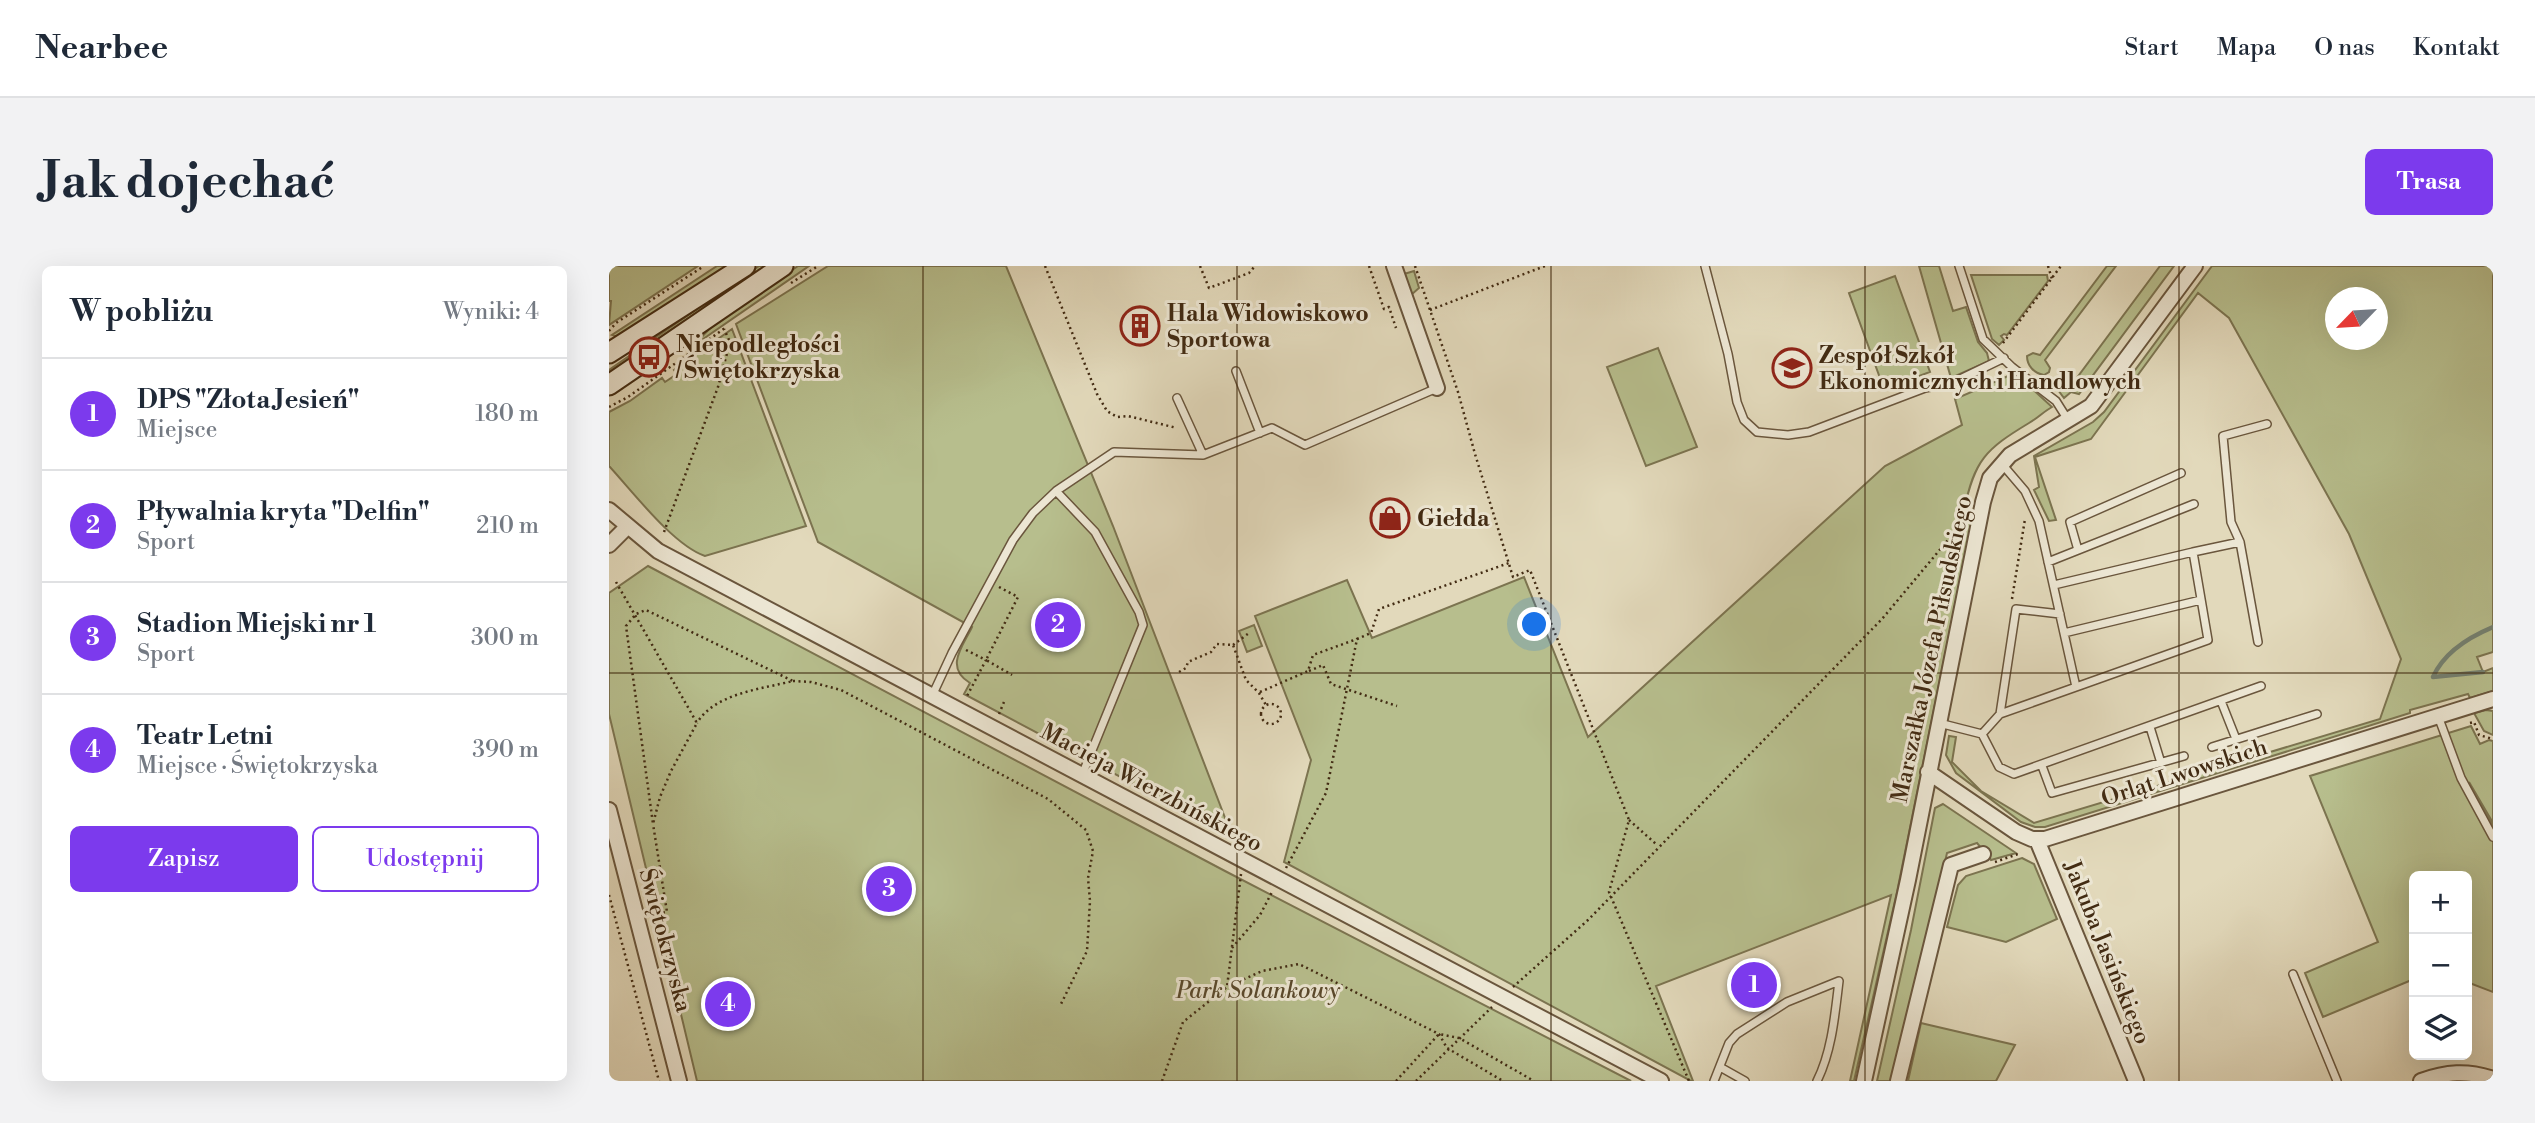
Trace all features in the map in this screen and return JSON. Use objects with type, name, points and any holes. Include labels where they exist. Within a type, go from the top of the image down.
[{"type":"street","points":[[609,354],[745,266]]},
{"type":"street","points":[[1394,266],[1437,388]]},
{"type":"street","name":"Marszałka Józefa Piłsudskiego","points":[[1864,1081],[1990,478],[2010,455],[2091,406],[2195,266]]},
{"type":"street","points":[[609,385],[787,275]]},
{"type":"street","points":[[609,510],[627,527],[609,545]]},
{"type":"street","name":"Macieja Wierzbińskiego","points":[[627,527],[658,551],[1248,863],[1506,992],[1661,1081]]},
{"type":"street","name":"Orląt Lwowskich","points":[[2037,840],[2054,837],[2493,699]]},
{"type":"street","points":[[1928,772],[2016,832],[2037,840]]},
{"type":"street","name":"Świętokrzyska","points":[[609,810],[679,1081]]},
{"type":"street","name":"Jakuba Jasińskiego","points":[[2037,840],[2136,1081]]},
{"type":"street","points":[[1898,1081],[1951,865],[1983,854]]},
{"type":"street","points":[[2421,1081],[2442,1073],[2480,1075],[2493,1079]]},
{"type":"lane","points":[[1705,266],[1728,354],[1737,402],[1744,420],[1757,432],[1787,435],[1809,432],[1926,388],[1952,383],[2004,358]]},
{"type":"lane","points":[[1959,266],[1983,340],[2056,401],[2068,420]]},
{"type":"lane","points":[[1236,370],[1260,432]]},
{"type":"lane","points":[[932,697],[989,582],[1013,540],[1033,513],[1056,491],[1114,452],[1203,455],[1272,428],[1305,445],[1437,388]]},
{"type":"lane","points":[[1177,398],[1203,455]]},
{"type":"lane","points":[[2258,642],[2239,542],[2231,522],[2224,436],[2267,424]]},
{"type":"lane","points":[[2002,463],[2018,480],[2039,521],[2077,687]]},
{"type":"lane","points":[[2078,550],[2070,522],[2181,473]]},
{"type":"lane","points":[[1056,491],[1095,532],[1139,612],[1143,625],[1081,776]]},
{"type":"lane","points":[[2048,562],[2194,504]]},
{"type":"lane","points":[[2054,585],[2239,542]]},
{"type":"lane","points":[[1982,734],[2000,714],[2208,640],[2193,552]]},
{"type":"lane","points":[[2064,633],[2201,600]]},
{"type":"lane","points":[[2000,714],[2016,609],[2060,614]]},
{"type":"lane","points":[[1982,734],[1995,762],[2004,771],[2014,774],[2261,686]]},
{"type":"lane","points":[[2221,701],[2236,739]]},
{"type":"lane","points":[[2212,747],[2317,714]]},
{"type":"lane","points":[[2438,716],[2462,778],[2493,837]]},
{"type":"lane","points":[[1938,723],[1982,734]]},
{"type":"lane","points":[[2150,727],[2161,763]]},
{"type":"lane","points":[[2042,766],[2052,793],[2184,756]]},
{"type":"lane","points":[[2293,974],[2337,1081]]},
{"type":"lane","points":[[1714,1081],[1729,1043],[1737,1034],[1787,1002],[1839,981],[1827,1051],[1817,1081]]},
{"type":"lane","points":[[1720,1067],[1745,1081]]},
{"type":"path","points":[[609,331],[615,323],[705,266]]},
{"type":"path","points":[[787,275],[818,266]]},
{"type":"path","points":[[1045,266],[1097,394],[1107,411],[1117,416],[1128,416],[1179,429]]},
{"type":"path","points":[[1200,266],[1209,288],[1249,273],[1255,266]]},
{"type":"path","points":[[1369,266],[1384,309],[1389,307],[1396,328]]},
{"type":"path","points":[[1415,266],[1458,392],[1513,577],[1530,570],[1629,820],[1656,844]]},
{"type":"path","points":[[1430,310],[1545,266]]},
{"type":"path","points":[[2048,266],[2052,279]]},
{"type":"path","points":[[1996,351],[2061,266]]},
{"type":"path","points":[[609,407],[628,397],[724,329],[730,342],[722,375],[664,532]]},
{"type":"path","points":[[2016,609],[2010,608],[2023,538],[2024,513]]},
{"type":"path","points":[[1416,1081],[1506,992],[1588,920],[1882,620],[1969,514]]},
{"type":"path","points":[[1308,671],[1313,656],[1371,633],[1379,609],[1509,563]]},
{"type":"path","points":[[616,582],[697,723]]},
{"type":"path","points":[[973,684],[1018,597],[989,582]]},
{"type":"path","points":[[652,914],[667,912],[626,626],[636,614],[646,610],[793,681]]},
{"type":"path","points":[[1179,672],[1186,668],[1188,662],[1211,652],[1217,644],[1233,645],[1249,632]]},
{"type":"path","points":[[1285,870],[1326,793],[1357,639]]},
{"type":"path","points":[[1233,645],[1246,680],[1259,692],[1266,705]]},
{"type":"path","points":[[960,647],[1011,675]]},
{"type":"path","points":[[1259,692],[1323,665],[1331,684],[1397,706]]},
{"type":"path","points":[[653,824],[671,771],[703,713],[740,695],[793,681],[811,682],[841,690],[1048,799],[1086,830],[1093,851],[1088,878],[1090,901],[1087,951],[1061,1004]]},
{"type":"path","points":[[998,717],[1005,702]]},
{"type":"path","points":[[1271,704],[1280,710],[1281,715],[1274,724],[1268,723],[1261,715],[1266,705],[1271,704]]},
{"type":"path","points":[[2444,731],[2474,722],[2479,735],[2493,739]]},
{"type":"path","points":[[1629,820],[1609,892],[1689,1081]]},
{"type":"path","points":[[1983,854],[1988,865],[2021,853]]},
{"type":"path","points":[[1227,987],[1241,875],[1248,863]]},
{"type":"path","points":[[1232,948],[1259,915],[1272,891]]},
{"type":"path","points":[[609,895],[659,1081]]},
{"type":"path","points":[[1161,1081],[1183,1022],[1227,987],[1262,971],[1299,964],[1439,1034],[1459,1038],[1534,1081]]},
{"type":"path","points":[[1439,1034],[1447,1048],[1503,1081]]},
{"type":"path","points":[[1396,1081],[1439,1034]]},
{"type":"green space","points":[[609,266],[698,266],[609,325]]},
{"type":"green space","points":[[717,266],[729,266],[619,337],[612,335]]},
{"type":"green space","points":[[759,266],[767,266],[609,375],[609,370]]},
{"type":"green space","points":[[798,266],[809,266],[693,346],[715,323]]},
{"type":"green space","points":[[828,266],[1006,266],[1113,526],[1232,836],[964,694],[970,683],[962,677],[957,663],[972,627],[818,542],[736,324]]},
{"type":"green space","points":[[1919,266],[1939,266],[1953,311],[1966,307],[1978,342],[1987,353],[1989,361],[1951,378]]},
{"type":"green space","points":[[2107,266],[2116,266],[2045,360],[2050,368],[2049,372],[2044,375],[2034,371],[2027,356],[2033,353],[2040,355]]},
{"type":"green space","points":[[2160,266],[2174,266],[2079,394],[2071,392],[2064,398],[2058,390],[2058,384],[2065,380],[2073,383]]},
{"type":"green space","points":[[2212,266],[2493,266],[2493,652],[2477,657],[2483,672],[2493,668],[2493,691],[2470,698],[2468,694],[2410,710],[2410,713],[2045,827],[2021,822],[1956,773],[1946,755],[1949,736],[1956,737],[1952,762],[1981,791],[2034,823],[2380,719],[2401,659],[2349,534],[2229,318],[2198,293],[2091,439],[2035,457],[2056,520],[2049,521],[2034,490],[2039,487],[2034,456],[2093,422],[2104,412]]},
{"type":"green space","points":[[1414,271],[1419,288],[1411,295],[1404,274]]},
{"type":"green space","points":[[1971,275],[2047,275],[2048,281],[2007,335],[2001,336],[2004,340],[1999,345],[1992,339]]},
{"type":"green space","points":[[1895,276],[1930,372],[1884,389],[1849,293]]},
{"type":"green space","points":[[732,329],[806,526],[705,556],[667,530],[609,466],[609,412],[662,378],[665,382],[677,374],[674,370]]},
{"type":"green space","points":[[1658,348],[1697,447],[1646,466],[1607,367]]},
{"type":"green space","points":[[2015,373],[2052,407],[1992,449],[1972,479],[1964,511],[1973,516],[1897,892],[1854,1081],[1850,1081],[1891,895],[1656,986],[1691,1081],[1284,862],[1311,760],[1255,616],[1347,580],[1372,638],[1524,577],[1588,737],[1885,466],[1962,425],[1955,399]]},
{"type":"green space","name":"Park Solankowy","points":[[648,566],[1225,871],[1631,1081],[697,1081],[609,714],[609,593]]},
{"type":"green space","points":[[1254,625],[1262,646],[1247,652],[1239,631]]},
{"type":"green space","points":[[2493,711],[2493,735],[2484,731],[2474,713]]},
{"type":"green space","points":[[2471,726],[2480,744],[2493,741],[2493,823],[2469,782],[2493,825],[2493,992],[2472,984],[2472,871],[2409,871],[2409,981],[2323,1017],[2305,973],[2378,942],[2310,776]]},
{"type":"green space","points":[[1943,804],[2016,853],[1991,860],[1977,843],[1947,853],[1895,1081],[1877,1081],[1935,808]]},
{"type":"green space","points":[[2022,858],[2034,864],[2057,919],[2006,942],[1947,927],[1958,885],[1966,876]]},
{"type":"green space","points":[[1921,1023],[2015,1045],[1996,1081],[1908,1081]]},
{"type":"waterway","points":[[2483,672],[2433,677],[2444,660],[2458,646],[2493,627]]},
{"type":"place","name":"Hala Widowiskowo Sportowa","points":[[1140,326]]},
{"type":"place","name":"Niepodległości / Świętokrzyska","points":[[649,357]]},
{"type":"place","name":"Zespół Szkół Ekonomicznych i Handlowych","points":[[1792,368]]},
{"type":"place","name":"Giełda","points":[[1390,518]]},
{"type":"place","name":"Pływalnia kryta \"Delfin\"","points":[[1058,625]]},
{"type":"place","name":"Stadion Miejski nr 1","points":[[889,889]]},
{"type":"place","name":"DPS \"Złota Jesień\"","points":[[1754,985]]},
{"type":"place","name":"Teatr Letni","points":[[728,1004]]}]
